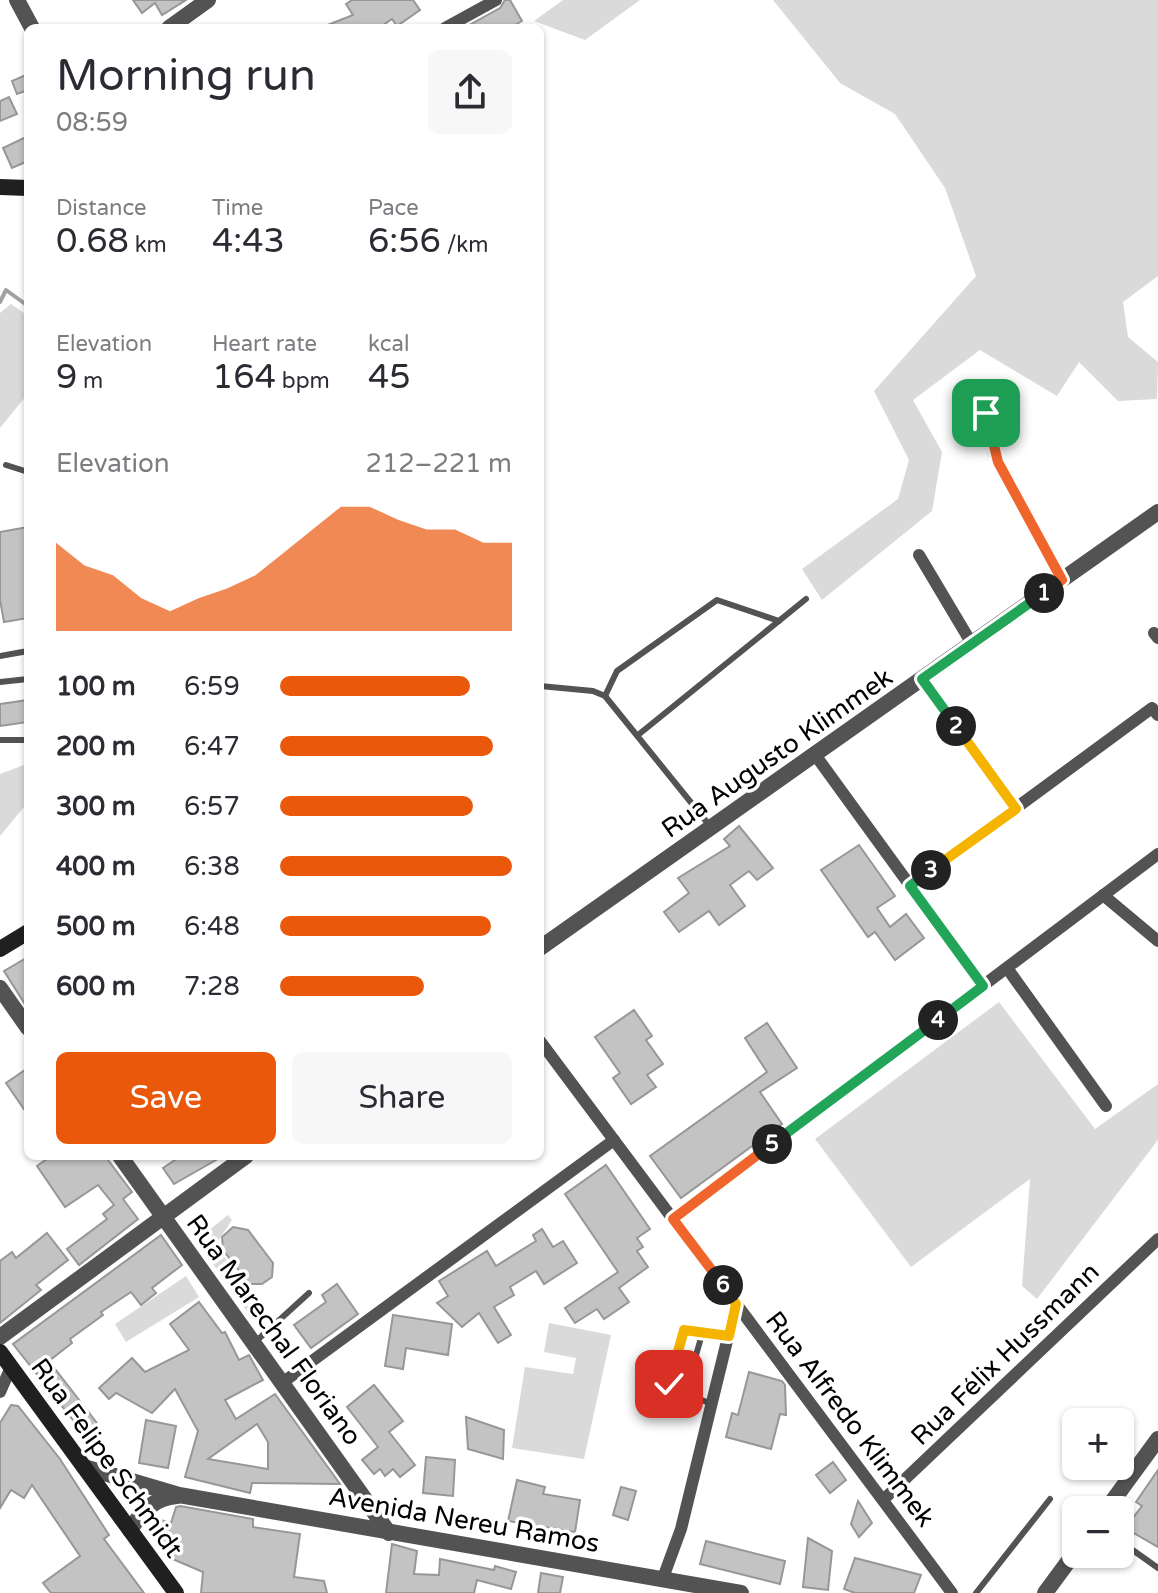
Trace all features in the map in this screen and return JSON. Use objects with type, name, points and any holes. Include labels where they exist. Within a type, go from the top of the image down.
[{"type":"main road","points":[[0,187],[24,188]]},
{"type":"main road","points":[[0,949],[24,934]]},
{"type":"main road","name":"Rua Felipe Schmidt","points":[[0,1352],[176,1593]]},
{"type":"street","points":[[17,0],[30,24]]},
{"type":"street","points":[[175,24],[208,0]]},
{"type":"street","points":[[452,24],[496,0]]},
{"type":"street","points":[[986,413],[998,462],[1062,580]]},
{"type":"street","name":"Rua Augusto Klimmek","points":[[544,945],[1158,512]]},
{"type":"street","points":[[919,555],[972,644]]},
{"type":"street","points":[[922,679],[1016,809]]},
{"type":"street","points":[[910,886],[1152,708],[1158,715]]},
{"type":"street","points":[[816,756],[983,986]]},
{"type":"street","points":[[673,1219],[1158,854]]},
{"type":"street","points":[[1103,895],[1158,941]]},
{"type":"street","points":[[1007,968],[1106,1106]]},
{"type":"street","points":[[0,988],[24,1022]]},
{"type":"street","name":"Rua Alfredo Klimmek","points":[[544,1046],[952,1593]]},
{"type":"street","points":[[282,1383],[614,1140]]},
{"type":"street","name":"Rua Marechal Floriano","points":[[123,1160],[389,1533]]},
{"type":"street","points":[[0,1337],[240,1160]]},
{"type":"street","name":"Rua Félix Hussmann","points":[[883,1500],[1158,1239]]},
{"type":"street","points":[[663,1578],[681,1529],[736,1304]]},
{"type":"street","points":[[0,1392],[11,1367]]},
{"type":"street","points":[[1116,1496],[1158,1439]]},
{"type":"street","name":"Avenida Nereu Ramos","points":[[84,1467],[179,1495],[741,1593]]},
{"type":"street","points":[[130,1530],[146,1508],[167,1497],[179,1495]]},
{"type":"street","points":[[1045,1593],[1063,1568]]},
{"type":"lane","points":[[6,465],[24,471]]},
{"type":"lane","points":[[638,735],[806,599]]},
{"type":"lane","points":[[605,696],[617,671],[717,600],[779,621]]},
{"type":"lane","points":[[0,656],[24,652]]},
{"type":"lane","points":[[0,682],[24,679]]},
{"type":"lane","points":[[544,686],[593,691],[605,696],[712,828]]},
{"type":"lane","points":[[0,740],[24,740]]},
{"type":"lane","points":[[254,1343],[309,1293]]},
{"type":"lane","points":[[712,1404],[669,1384],[682,1332],[687,1328],[729,1336]]},
{"type":"lane","points":[[685,1393],[703,1331]]},
{"type":"lane","points":[[976,1593],[1050,1499]]},
{"type":"lane","points":[[1134,1551],[1158,1568]]},
{"type":"shaded area","points":[[563,0],[640,0],[585,40],[534,21]]},
{"type":"shaded area","points":[[773,0],[1158,0],[1158,276],[1123,302],[1128,337],[1158,362],[1157,399],[1118,401],[1079,362],[1057,396],[980,350],[913,400],[942,452],[932,511],[822,600],[802,569],[898,499],[909,460],[874,391],[976,276],[945,188],[895,114],[840,83]]},
{"type":"shaded area","points":[[11,304],[24,313],[24,398],[0,428],[0,313]]},
{"type":"shaded area","points":[[24,765],[24,807],[0,836],[0,774]]},
{"type":"shaded area","points":[[999,1002],[1095,1129],[1158,1084],[1158,1140],[1037,1299],[1022,1286],[1030,1179],[911,1267],[815,1139]]},
{"type":"shaded area","points":[[228,1215],[232,1220],[218,1241],[218,1248],[260,1306],[249,1314],[203,1250],[213,1240],[208,1231]]},
{"type":"shaded area","points":[[186,1276],[199,1297],[126,1342],[115,1324]]},
{"type":"shaded area","points":[[549,1323],[611,1335],[584,1459],[512,1448],[525,1367],[573,1374],[576,1358],[544,1352]]},
{"type":"building","points":[[133,0],[186,0],[162,15],[155,3],[142,13]]},
{"type":"building","points":[[352,0],[413,0],[420,10],[400,24],[392,19],[385,24],[330,24],[353,15],[346,4]]},
{"type":"building","points":[[505,0],[510,0],[522,21],[517,24],[471,24],[500,8]]},
{"type":"building","points":[[24,76],[24,91],[17,94],[12,81]]},
{"type":"building","points":[[9,97],[17,114],[0,121],[0,101]]},
{"type":"building","points":[[24,138],[24,163],[12,168],[3,148]]},
{"type":"building","points":[[24,528],[24,619],[4,622],[0,600],[0,532]]},
{"type":"building","points":[[24,701],[24,723],[0,726],[0,704]]},
{"type":"building","points":[[739,826],[773,868],[757,880],[749,871],[730,885],[745,906],[719,925],[709,911],[679,932],[664,912],[689,893],[678,878],[730,846],[724,839]]},
{"type":"building","points":[[859,845],[895,896],[877,908],[890,927],[906,914],[924,938],[895,960],[875,932],[868,937],[821,870]]},
{"type":"building","points":[[24,959],[24,1003],[4,971]]},
{"type":"building","points":[[634,1010],[652,1036],[646,1040],[663,1064],[647,1075],[656,1087],[631,1104],[613,1078],[620,1073],[595,1037]]},
{"type":"building","points":[[767,1023],[797,1068],[760,1092],[782,1124],[681,1198],[650,1156],[767,1072],[745,1038]]},
{"type":"building","points":[[24,1071],[24,1109],[6,1083]]},
{"type":"building","points":[[45,1160],[108,1160],[132,1192],[123,1199],[138,1219],[79,1265],[67,1249],[107,1219],[103,1214],[114,1205],[98,1185],[65,1207],[37,1166]]},
{"type":"building","points":[[175,1160],[216,1160],[174,1184],[163,1168]]},
{"type":"building","points":[[606,1165],[650,1229],[637,1238],[643,1247],[637,1251],[648,1267],[619,1288],[629,1302],[604,1319],[597,1309],[575,1323],[565,1308],[618,1272],[565,1194]]},
{"type":"building","points":[[233,1227],[248,1230],[273,1263],[272,1277],[262,1284],[249,1284],[223,1250],[222,1237]]},
{"type":"building","points":[[542,1229],[553,1247],[563,1241],[577,1263],[544,1284],[536,1271],[510,1287],[514,1295],[494,1307],[511,1335],[498,1343],[479,1313],[462,1327],[437,1303],[448,1296],[439,1281],[487,1251],[496,1266],[536,1241],[533,1235]]},
{"type":"building","points":[[47,1233],[68,1260],[36,1285],[41,1290],[0,1323],[0,1261],[12,1252],[16,1258]]},
{"type":"building","points":[[161,1235],[182,1265],[152,1288],[156,1293],[141,1305],[131,1292],[101,1312],[103,1315],[70,1339],[72,1343],[49,1361],[97,1423],[84,1434],[13,1344]]},
{"type":"building","points":[[337,1284],[358,1314],[311,1348],[294,1325],[326,1302],[322,1295]]},
{"type":"building","points":[[199,1302],[222,1333],[225,1332],[239,1360],[249,1355],[263,1380],[225,1400],[236,1419],[275,1394],[340,1484],[252,1483],[250,1493],[185,1477],[198,1431],[175,1389],[152,1413],[116,1393],[109,1399],[99,1388],[132,1358],[145,1372],[189,1350],[170,1324]],"holes":[[[257,1424],[268,1442],[268,1469],[208,1459]]]},
{"type":"building","points":[[393,1315],[452,1324],[448,1355],[406,1348],[403,1369],[385,1366]]},
{"type":"building","points":[[749,1372],[782,1381],[785,1385],[786,1415],[780,1414],[771,1449],[726,1437],[732,1413],[738,1415]]},
{"type":"building","points":[[374,1385],[403,1421],[389,1432],[415,1465],[400,1477],[393,1469],[385,1476],[380,1469],[374,1474],[362,1460],[378,1447],[347,1407]]},
{"type":"building","points":[[11,1405],[18,1406],[60,1459],[109,1535],[104,1539],[144,1593],[51,1593],[43,1583],[80,1556],[32,1485],[24,1498],[11,1490],[0,1508],[0,1423]]},
{"type":"building","points":[[466,1417],[504,1430],[503,1459],[468,1449]]},
{"type":"building","points":[[146,1420],[176,1426],[168,1468],[139,1463]]},
{"type":"building","points":[[426,1457],[455,1460],[453,1496],[423,1493]]},
{"type":"building","points":[[833,1462],[846,1480],[830,1493],[816,1475]]},
{"type":"building","points":[[1158,1470],[1158,1547],[1134,1533],[1134,1516],[1142,1506],[1136,1502]]},
{"type":"building","points":[[517,1480],[545,1487],[543,1494],[580,1500],[575,1532],[508,1521]]},
{"type":"building","points":[[621,1487],[636,1491],[628,1520],[613,1515]]},
{"type":"building","points":[[858,1501],[872,1523],[859,1537],[851,1524]]},
{"type":"building","points":[[176,1507],[253,1519],[253,1527],[300,1534],[294,1577],[324,1581],[327,1593],[201,1593],[203,1572],[170,1558],[150,1527],[153,1518],[171,1523]]},
{"type":"building","points":[[808,1538],[832,1551],[828,1590],[803,1587]]},
{"type":"building","points":[[706,1541],[785,1561],[780,1584],[700,1564]]},
{"type":"building","points":[[392,1544],[417,1551],[414,1574],[439,1575],[440,1559],[494,1570],[495,1566],[516,1572],[511,1589],[477,1580],[474,1593],[386,1593]]},
{"type":"building","points":[[855,1558],[921,1575],[914,1593],[855,1593],[844,1589]]},
{"type":"building","points":[[541,1573],[563,1577],[560,1593],[538,1593]]},
{"type":"waterway","points":[[0,302],[6,290],[24,303]]},
{"type":"route","points":[[669,1384],[682,1332],[687,1328],[729,1336],[736,1304],[673,1219],[983,986],[910,886],[1016,809],[922,679],[1062,580],[998,462],[986,413]]}]
